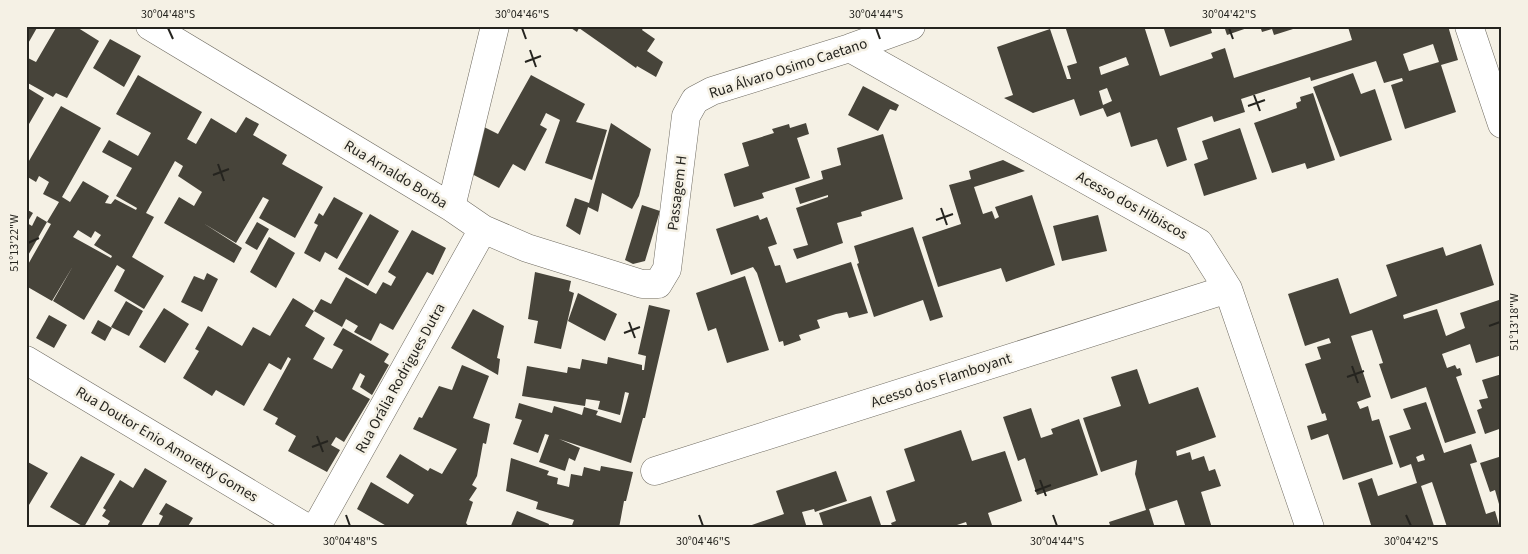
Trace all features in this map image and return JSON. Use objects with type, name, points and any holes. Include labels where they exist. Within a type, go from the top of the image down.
[{"type":"street","points":[[451,207],[495,26]]},
{"type":"street","name":"Rua Álvaro Osimo Caetano","points":[[695,100],[712,91],[850,48],[910,26]]},
{"type":"street","points":[[1469,26],[1502,124]]},
{"type":"street","name":"Rua Arnaldo Borba","points":[[160,29],[451,207],[483,229],[536,251],[642,284],[658,284]]},
{"type":"street","name":"Acesso dos Hibiscos","points":[[850,48],[1199,242],[1228,289],[1310,528]]},
{"type":"street","name":"Passagem H","points":[[658,284],[668,269],[686,116],[695,100]]},
{"type":"street","name":"Rua Orália Rodrigues Dutra","points":[[316,528],[483,229]]},
{"type":"street","name":"Acesso dos Flamboyant","points":[[655,471],[1228,289]]},
{"type":"street","name":"Rua Doutor Enio Amoretty Gomes","points":[[26,360],[307,528]]},
{"type":"building","points":[[26,26],[38,26],[26,47]]},
{"type":"building","points":[[57,26],[75,26],[99,41],[67,98],[56,93],[53,97],[26,82],[26,57],[36,62]]},
{"type":"building","points":[[568,26],[644,26],[642,30],[655,39],[647,51],[663,62],[656,77],[637,66],[636,68],[579,28],[577,32]]},
{"type":"building","points":[[1065,26],[1144,26],[1160,76],[1213,58],[1211,53],[1225,48],[1234,78],[1352,40],[1348,27],[1351,26],[1448,26],[1458,60],[1441,65],[1456,112],[1405,129],[1391,85],[1403,81],[1402,78],[1384,83],[1376,61],[1311,81],[1310,77],[1241,99],[1245,112],[1214,122],[1212,116],[1177,128],[1187,160],[1167,167],[1157,139],[1131,147],[1120,112],[1107,117],[1103,108],[1080,116],[1074,99],[1033,113],[1004,98],[1013,95],[997,47],[1050,29],[1067,79],[1071,79],[1067,66],[1077,63]],"holes":[[[1433,44],[1439,62],[1409,71],[1403,54]],[[1126,57],[1129,65],[1101,75],[1099,67]],[[1107,88],[1112,101],[1103,105],[1099,91]]]},
{"type":"building","points":[[1163,26],[1210,26],[1212,33],[1170,47]]},
{"type":"building","points":[[1224,26],[1250,26],[1250,27],[1227,35]]},
{"type":"building","points":[[1260,26],[1293,26],[1293,29],[1274,35],[1272,29],[1262,32]]},
{"type":"building","points":[[110,39],[141,56],[124,87],[93,68]]},
{"type":"building","points":[[1353,73],[1361,94],[1375,89],[1392,140],[1340,157],[1313,87]]},
{"type":"building","points":[[138,75],[202,112],[187,139],[196,144],[211,118],[236,133],[246,117],[259,124],[253,135],[287,155],[282,164],[323,187],[295,238],[259,218],[269,200],[263,197],[236,243],[203,223],[242,248],[234,263],[164,223],[179,197],[194,206],[202,192],[178,176],[183,166],[175,161],[146,213],[154,217],[132,257],[164,276],[144,309],[114,291],[125,270],[117,265],[84,320],[53,301],[73,266],[52,301],[26,286],[26,268],[51,224],[47,222],[59,202],[43,194],[49,182],[39,176],[36,182],[26,176],[26,166],[61,106],[101,128],[62,197],[70,202],[83,181],[109,196],[105,203],[111,204],[115,199],[136,210],[137,208],[116,196],[132,168],[102,152],[109,140],[138,156],[151,133],[116,114]],"holes":[[[78,230],[91,238],[95,231],[101,235],[94,245],[112,256],[111,258],[73,237]]]},
{"type":"building","points":[[531,75],[585,104],[576,122],[607,130],[592,180],[545,163],[560,120],[546,113],[540,125],[547,129],[525,171],[513,164],[499,188],[468,172],[482,126],[498,134]]},
{"type":"building","points":[[863,86],[899,105],[896,111],[890,109],[878,131],[848,115]]},
{"type":"building","points":[[26,87],[44,98],[29,124],[26,122]]},
{"type":"building","points":[[1313,93],[1335,160],[1307,169],[1305,163],[1272,173],[1254,123],[1297,108],[1296,103],[1301,101],[1300,97]]},
{"type":"building","points":[[611,123],[651,149],[639,196],[632,209],[602,193],[598,212],[588,207],[580,235],[566,226],[575,198],[589,203]]},
{"type":"building","points":[[806,123],[809,134],[797,138],[810,178],[762,193],[764,198],[734,207],[724,174],[749,166],[742,143],[774,133],[772,129],[789,124],[790,128]]},
{"type":"building","points":[[1240,128],[1257,179],[1204,196],[1194,164],[1208,159],[1202,141]]},
{"type":"building","points":[[883,134],[903,199],[861,212],[862,216],[837,223],[843,243],[797,259],[793,249],[808,245],[796,208],[828,197],[828,195],[800,204],[795,188],[823,179],[821,171],[841,165],[837,148]]},
{"type":"building","points":[[1003,160],[1025,171],[974,187],[983,214],[992,211],[995,219],[999,217],[995,207],[1032,195],[1055,265],[1006,282],[1001,268],[938,287],[922,237],[961,224],[949,185],[971,179],[969,171]]},
{"type":"building","points":[[334,197],[363,213],[337,259],[325,252],[320,262],[304,253],[318,225],[314,223],[319,213],[323,216]]},
{"type":"building","points":[[642,205],[660,211],[645,261],[633,264],[625,260]]},
{"type":"building","points":[[26,209],[33,213],[27,223],[32,226],[37,216],[47,222],[26,259]]},
{"type":"building","points":[[370,214],[399,231],[368,286],[338,269]]},
{"type":"building","points":[[758,215],[760,220],[767,217],[777,244],[768,247],[775,266],[780,265],[786,283],[851,262],[868,313],[849,318],[847,312],[817,320],[820,328],[799,335],[801,340],[784,346],[783,341],[779,342],[757,273],[753,267],[731,275],[716,229]]},
{"type":"building","points":[[1098,215],[1107,251],[1062,261],[1053,226]]},
{"type":"building","points":[[257,222],[269,229],[257,250],[245,243]]},
{"type":"building","points":[[913,227],[943,317],[930,321],[923,300],[874,317],[857,264],[859,263],[854,246]]},
{"type":"building","points":[[412,230],[446,248],[433,275],[427,272],[393,330],[380,323],[371,341],[354,332],[358,326],[346,319],[342,327],[314,311],[321,299],[331,304],[346,277],[376,294],[383,282],[391,286],[396,277],[388,272]]},
{"type":"building","points":[[269,237],[295,253],[276,288],[250,272]]},
{"type":"building","points":[[1481,244],[1494,285],[1403,315],[1404,319],[1437,309],[1446,336],[1465,328],[1460,313],[1502,299],[1502,355],[1476,363],[1470,344],[1442,354],[1447,368],[1455,365],[1457,369],[1460,368],[1462,375],[1456,377],[1476,433],[1445,443],[1426,387],[1391,399],[1379,364],[1383,363],[1372,330],[1351,336],[1371,397],[1357,402],[1360,409],[1368,406],[1372,421],[1379,419],[1393,464],[1343,480],[1328,434],[1311,440],[1307,426],[1327,420],[1325,413],[1322,414],[1305,364],[1321,359],[1317,347],[1331,343],[1329,338],[1305,346],[1288,294],[1338,278],[1350,314],[1397,296],[1386,265],[1443,247],[1446,256]]},
{"type":"building","points":[[535,272],[571,281],[569,291],[574,293],[561,349],[534,343],[538,321],[528,319]]},
{"type":"building","points":[[207,273],[218,279],[202,312],[181,302],[194,276],[204,280]]},
{"type":"building","points":[[745,276],[769,350],[727,363],[716,328],[708,331],[696,293]]},
{"type":"building","points":[[578,293],[617,314],[605,341],[568,321]]},
{"type":"building","points":[[293,298],[314,311],[305,326],[325,338],[313,359],[332,369],[343,350],[333,345],[343,328],[389,354],[384,362],[389,365],[372,395],[360,387],[365,376],[360,373],[352,389],[370,399],[344,442],[336,437],[331,445],[340,450],[327,472],[288,451],[296,436],[275,424],[278,418],[263,410],[291,359],[288,357],[281,370],[269,363],[244,406],[216,390],[212,396],[183,378],[199,351],[195,349],[208,326],[242,346],[253,327],[270,336]]},
{"type":"building","points":[[126,301],[143,311],[129,336],[111,327]]},
{"type":"building","points":[[649,305],[670,310],[645,418],[643,418],[631,463],[559,439],[580,448],[575,461],[569,458],[565,471],[539,462],[549,435],[545,434],[538,453],[513,444],[522,420],[515,418],[519,403],[552,413],[554,406],[582,415],[584,407],[598,411],[596,415],[621,423],[629,393],[625,392],[620,415],[598,409],[600,401],[586,399],[585,406],[522,396],[527,366],[567,373],[568,367],[580,369],[582,359],[607,364],[608,357],[642,365],[642,370],[644,370],[646,356],[638,354]]},
{"type":"building","points":[[164,308],[189,324],[165,363],[139,347]]},
{"type":"building","points":[[473,309],[504,326],[497,358],[500,359],[498,375],[451,348]]},
{"type":"building","points":[[49,315],[67,325],[54,348],[36,338]]},
{"type":"building","points":[[98,320],[112,328],[105,341],[91,333]]},
{"type":"building","points":[[462,365],[489,376],[473,418],[490,424],[486,444],[483,443],[477,476],[472,485],[477,488],[469,500],[473,502],[466,523],[470,528],[390,528],[357,509],[371,482],[408,504],[414,495],[386,477],[400,454],[428,471],[430,468],[442,474],[457,449],[413,429],[419,417],[422,418],[439,386],[452,390]]},
{"type":"building","points":[[1137,369],[1149,404],[1198,387],[1216,437],[1176,451],[1177,456],[1190,452],[1192,460],[1204,456],[1209,471],[1215,469],[1221,486],[1201,492],[1212,528],[1186,528],[1177,500],[1149,509],[1155,528],[1111,528],[1109,522],[1146,510],[1135,474],[1137,460],[1101,472],[1083,418],[1121,406],[1111,377]]},
{"type":"building","points":[[1502,374],[1502,428],[1485,434],[1477,410],[1482,408],[1479,400],[1488,398],[1482,380]]},
{"type":"building","points":[[1426,402],[1444,453],[1471,444],[1477,462],[1470,464],[1486,514],[1495,511],[1500,528],[1453,528],[1452,525],[1447,527],[1432,482],[1421,486],[1434,526],[1427,528],[1372,528],[1358,483],[1372,478],[1378,496],[1417,483],[1411,464],[1400,468],[1389,436],[1411,429],[1403,409]],"holes":[[[1423,454],[1425,460],[1418,462],[1416,457]]]},
{"type":"building","points":[[1031,408],[1041,438],[1053,434],[1051,429],[1079,419],[1098,475],[1037,495],[1025,458],[1018,461],[1003,417]]},
{"type":"building","points":[[961,430],[972,461],[1005,451],[1022,501],[988,513],[993,528],[960,528],[967,525],[966,522],[948,528],[893,528],[891,523],[896,521],[886,491],[915,481],[904,449]]},
{"type":"building","points":[[81,456],[115,474],[84,527],[50,507]]},
{"type":"building","points":[[1502,456],[1501,511],[1495,490],[1490,492],[1480,463]]},
{"type":"building","points":[[511,458],[549,471],[547,475],[558,478],[557,484],[569,487],[571,474],[582,476],[584,467],[600,471],[601,466],[633,472],[626,501],[624,501],[619,528],[571,528],[574,520],[536,509],[538,502],[506,491]]},
{"type":"building","points":[[26,461],[48,473],[26,510]]},
{"type":"building","points":[[145,468],[167,481],[140,528],[106,528],[110,521],[102,516],[106,510],[103,508],[120,480],[133,488]]},
{"type":"building","points":[[836,471],[847,501],[815,512],[814,509],[802,512],[807,528],[749,528],[749,526],[784,514],[776,491]]},
{"type":"building","points":[[871,496],[882,528],[824,528],[819,513]]},
{"type":"building","points":[[166,503],[193,518],[187,528],[157,528],[163,516],[159,514]]},
{"type":"building","points":[[517,511],[549,524],[548,528],[510,528]]}]
